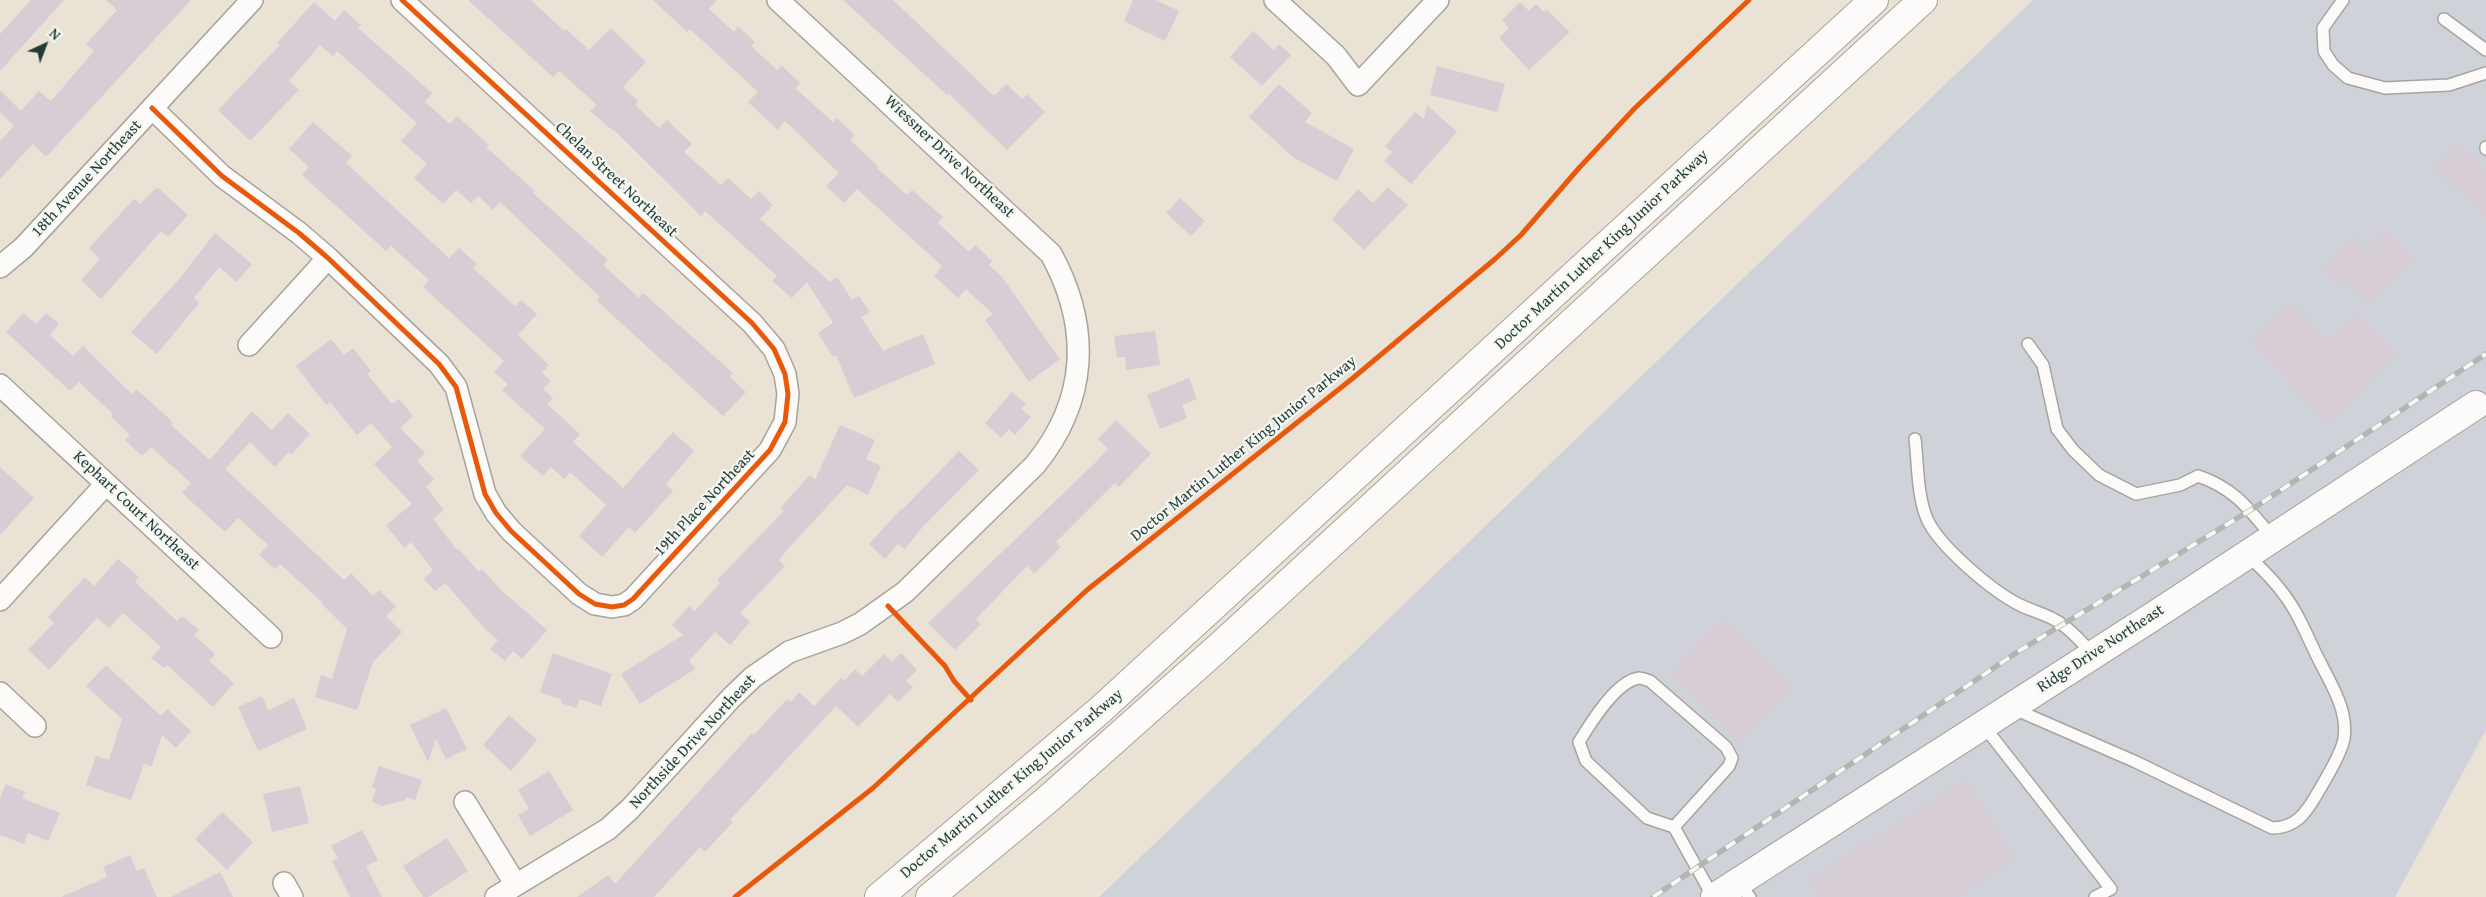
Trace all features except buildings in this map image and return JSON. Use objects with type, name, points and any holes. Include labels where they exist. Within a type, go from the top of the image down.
[{"type":"main road","name":"Doctor Martin Luther King Junior Parkway","points":[[879,897],[1099,711],[1874,0]]},
{"type":"main road","name":"Doctor Martin Luther King Junior Parkway","points":[[930,897],[1047,800],[1220,646],[1923,0]]},
{"type":"main road","name":"Ridge Drive Northeast","points":[[1714,897],[1744,890],[1983,724],[2481,402]]},
{"type":"street","name":"18th Avenue Northeast","points":[[0,267],[24,247],[252,0]]},
{"type":"street","name":"Chelan Street Northeast","points":[[402,0],[752,323],[774,349],[785,374],[788,394]]},
{"type":"street","name":"Wiessner Drive Northeast","points":[[778,0],[1051,254],[1065,279],[1080,339]]},
{"type":"street","points":[[1275,0],[1336,56],[1358,86],[1438,0]]},
{"type":"street","points":[[152,108],[222,176],[299,233],[328,258],[249,345]]},
{"type":"street","name":"19th Place Northeast","points":[[328,258],[439,364],[456,387],[485,494],[496,513],[511,530],[579,594],[594,604],[612,607],[624,605],[633,599],[770,450],[786,422],[788,394]]},
{"type":"street","name":"Northside Drive Northeast","points":[[496,897],[608,829],[630,809],[732,697],[753,677],[789,652],[842,633],[888,606],[904,592],[1019,482],[1050,447],[1063,422],[1072,398],[1080,339]]},
{"type":"street","name":"Kephart Court Northeast","points":[[0,385],[271,637]]},
{"type":"street","points":[[0,600],[106,484]]},
{"type":"street","points":[[0,693],[35,726]]},
{"type":"street","points":[[465,802],[516,885]]},
{"type":"lane","points":[[2343,0],[2323,28],[2324,51],[2333,65],[2348,78],[2385,88],[2448,85],[2486,73]]},
{"type":"lane","points":[[2444,18],[2486,50]]},
{"type":"lane","points":[[2028,344],[2043,365],[2056,429],[2073,450],[2098,475],[2136,494],[2180,485],[2198,476],[2215,482],[2243,501],[2272,537]]},
{"type":"lane","points":[[1914,439],[1921,492],[1927,518],[1938,536],[1997,591],[2019,605],[2045,613],[2063,624],[2093,654]]},
{"type":"lane","points":[[2011,707],[2136,762],[2272,828],[2284,828],[2293,824],[2307,811],[2327,777],[2344,740],[2343,717],[2339,699],[2295,611],[2263,570],[2246,554]]},
{"type":"lane","points":[[1674,827],[1729,766],[1732,758],[1726,747],[1650,681],[1640,678],[1629,681],[1611,696],[1579,742],[1586,761],[1648,818],[1674,827],[1714,897]]},
{"type":"lane","points":[[1983,724],[2111,890],[2096,897]]},
{"type":"shaded area","points":[[2033,0],[2486,0],[2486,730],[2395,897],[1099,897]]},
{"type":"railway","points":[[1653,897],[2019,651],[2254,508],[2486,354]]},
{"type":"cycle path","points":[[152,108],[222,176],[299,233],[328,258],[439,364],[456,387],[485,494],[496,513],[511,531],[579,594],[595,604],[612,607],[624,605],[633,599],[770,450],[785,422],[788,394],[785,374],[774,349],[752,323],[402,0]]},
{"type":"cycle path","points":[[735,897],[873,788],[1087,590],[1353,378],[1495,259],[1521,235],[1579,168],[1635,108],[1749,0]]},
{"type":"cycle path","points":[[888,606],[945,666],[954,681],[971,700]]}]
